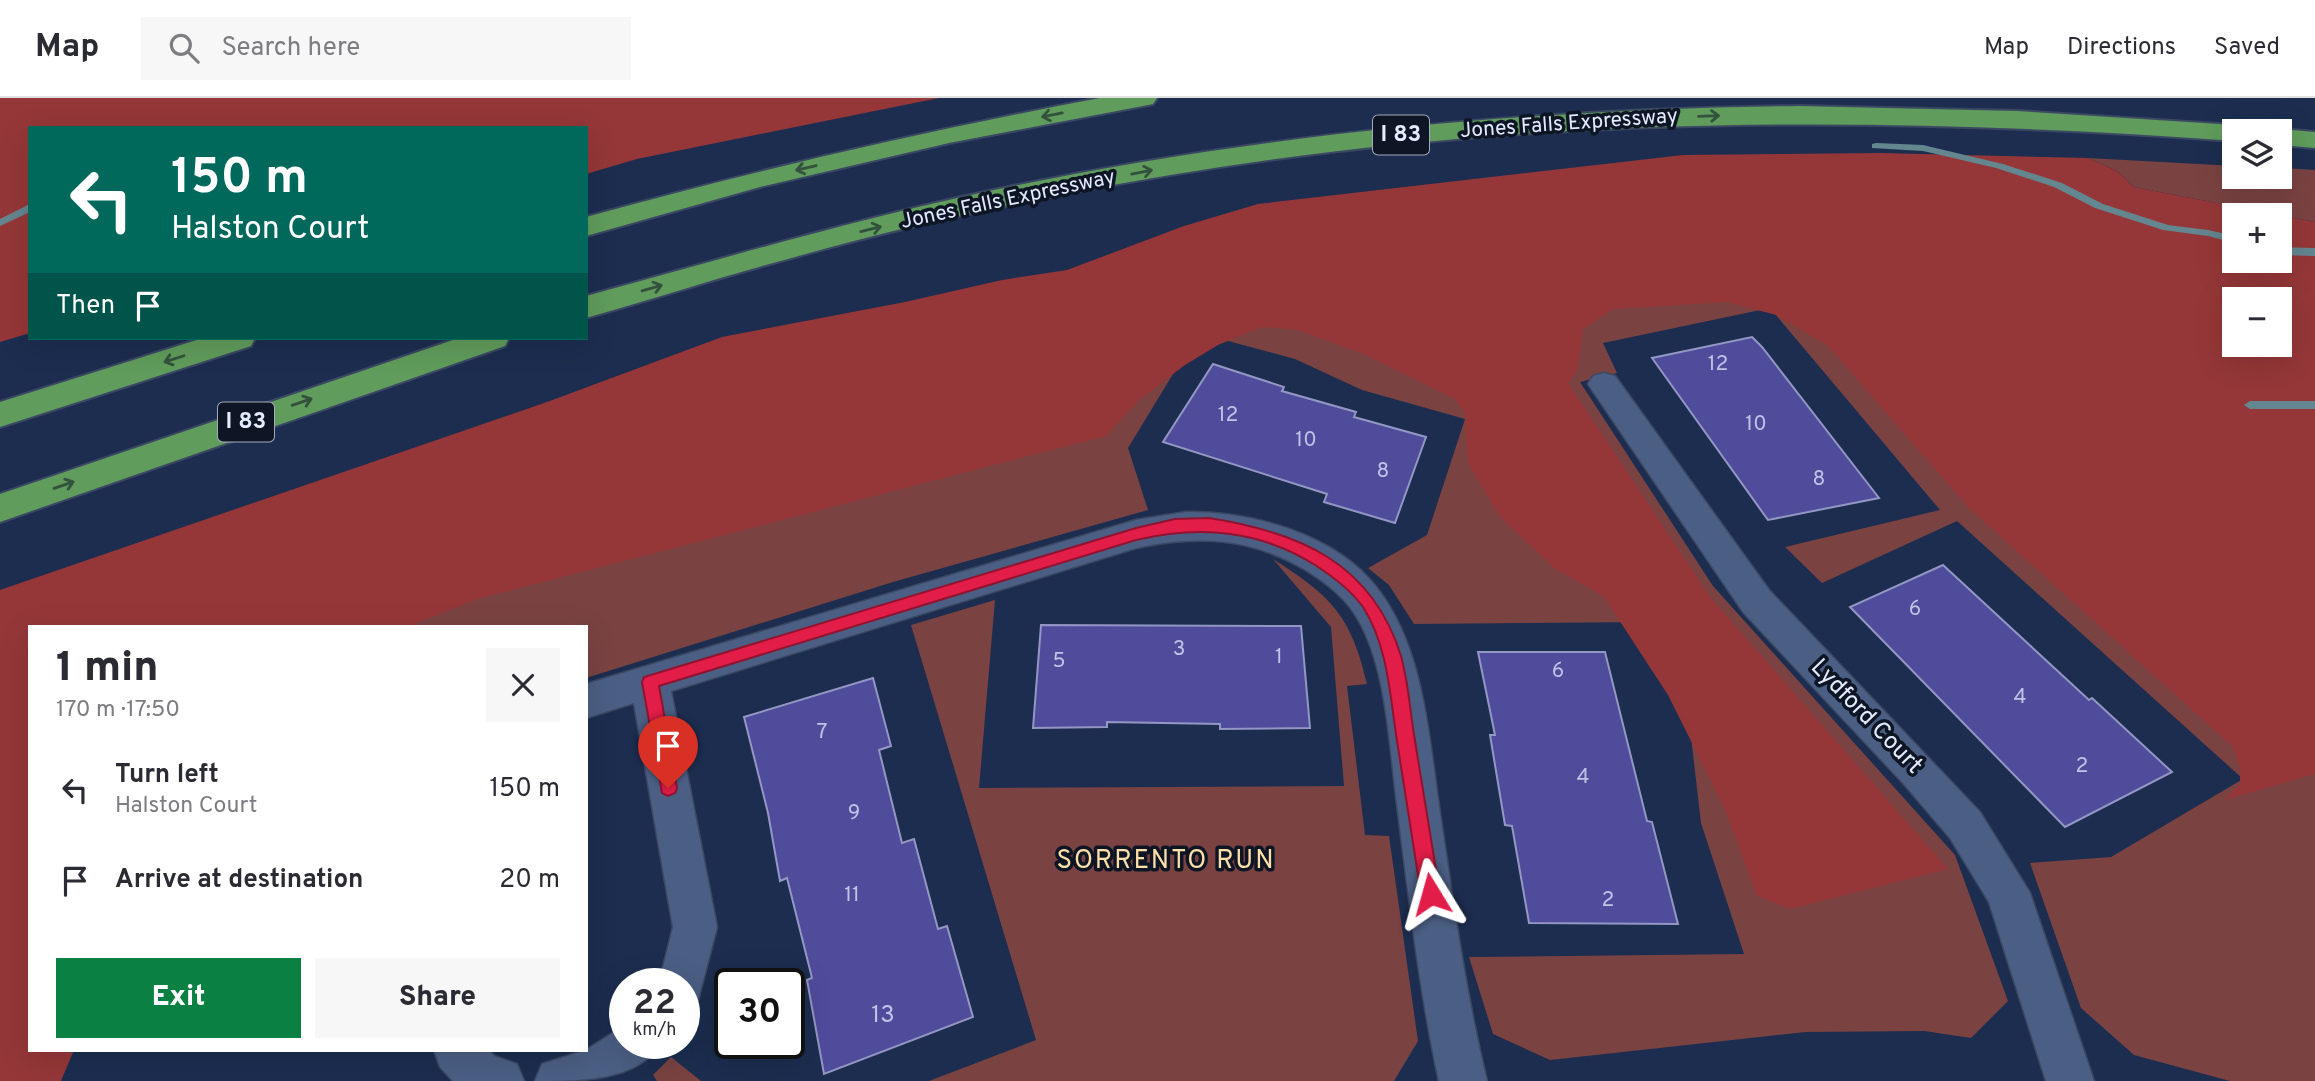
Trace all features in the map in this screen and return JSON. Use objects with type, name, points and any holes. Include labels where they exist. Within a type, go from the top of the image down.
[{"type":"highway","points":[[588,226],[753,180],[883,150],[1143,98]]},
{"type":"highway","name":"Jones Falls Expressway","points":[[588,306],[781,250],[975,204],[1188,164],[1366,138],[1544,124],[1848,113],[1986,117],[2222,132]]},
{"type":"highway","points":[[2292,138],[2315,140]]},
{"type":"highway","points":[[0,415],[233,340]]},
{"type":"highway","name":"I 83","points":[[0,508],[487,340]]},
{"type":"street","name":"Lydford Court","points":[[1604,384],[1713,545],[1756,601],[1917,770],[1965,825],[2008,893],[2070,1081]]},
{"type":"street","points":[[588,700],[1110,541],[1175,525],[1209,524],[1258,531],[1294,545],[1339,573],[1369,603],[1392,656],[1413,766],[1448,1022],[1463,1081]]},
{"type":"street","points":[[650,682],[695,927],[686,968]]},
{"type":"street","points":[[459,1052],[482,1078],[500,1081]]},
{"type":"street","points":[[559,1081],[598,1069],[613,1059]]},
{"type":"shaded area","points":[[0,98],[939,98],[637,159],[588,173],[588,126],[28,126],[28,334],[0,342]]},
{"type":"shaded area","points":[[1881,153],[2088,158],[2117,171],[2134,187],[2222,204],[2222,273],[2292,273],[2292,217],[2315,222],[2315,774],[2224,800],[2240,784],[2240,767],[2233,747],[1969,508],[1828,346],[1776,315],[1727,302],[1613,309],[1583,329],[1577,370],[1568,383],[1710,597],[1948,869],[1790,909],[1757,896],[1725,809],[1668,695],[1604,597],[1554,568],[1500,517],[1468,463],[1465,414],[1455,399],[1363,354],[1298,330],[1262,327],[1218,345],[1185,365],[1140,399],[1106,436],[477,599],[412,625],[28,625],[28,1052],[73,1052],[61,1081],[0,1081],[0,590],[547,402],[722,337],[905,302],[1002,280],[1067,270],[1184,226],[1258,204],[1683,155]]},
{"type":"shaded area","points":[[2088,158],[2222,165],[2222,189],[2292,189],[2292,169],[2315,170],[2315,222],[2292,218],[2292,203],[2222,204],[2134,187],[2117,171]]},
{"type":"shaded area","points":[[2315,257],[2315,1081],[2230,1081],[2134,1055],[2081,1008],[2030,863],[2111,857],[2243,779],[1957,521],[1822,583],[1785,547],[1940,510],[1770,308],[1603,343],[1617,373],[1580,382],[1713,586],[1955,855],[2008,1001],[1971,1038],[1924,1031],[1806,1032],[1550,1060],[1493,1034],[1469,957],[1744,954],[1701,823],[1690,728],[1653,622],[1414,624],[1389,585],[1368,568],[1427,535],[1465,419],[1362,390],[1295,359],[1198,333],[1128,448],[1148,510],[893,582],[588,677],[588,625],[328,625],[1121,322],[2222,262],[2222,273],[2292,273],[2292,258]]},
{"type":"shaded area","points":[[1273,559],[1310,584],[1336,610],[1354,641],[1367,684],[1347,686],[1365,835],[1389,836],[1418,1041],[1394,1081],[929,1081],[1036,1040],[911,625],[995,600],[979,788],[1344,786],[1331,627]]},
{"type":"shaded area","points":[[669,1059],[674,1059],[701,1081],[657,1081],[653,1075]]},
{"type":"building","points":[[1752,337],[1879,498],[1768,520],[1652,358]]},
{"type":"building","points":[[1213,364],[1284,387],[1282,391],[1356,412],[1354,417],[1426,437],[1395,523],[1324,502],[1327,494],[1163,442]]},
{"type":"building","points":[[1943,565],[2089,700],[2092,698],[2172,772],[2065,827],[1850,607]]},
{"type":"building","points":[[1041,625],[1301,626],[1310,728],[1220,729],[1220,724],[1107,722],[1107,727],[1033,728]]},
{"type":"building","points":[[1478,652],[1605,652],[1647,821],[1652,822],[1678,924],[1529,923],[1512,826],[1505,825],[1490,735],[1495,735]]},
{"type":"building","points":[[873,678],[891,746],[879,750],[902,843],[914,839],[938,929],[947,926],[973,1017],[824,1074],[807,980],[812,978],[787,878],[780,881],[768,813],[744,717]]},
{"type":"waterway","points":[[1876,146],[1923,148],[1999,166],[2058,185],[2099,206],[2167,228],[2222,237]]},
{"type":"waterway","points":[[0,223],[28,208]]},
{"type":"waterway","points":[[2292,251],[2315,252]]},
{"type":"waterway","points":[[2250,405],[2315,405]]},
{"type":"district","name":"SORRENTO RUN","points":[[1166,861]]},
{"type":"route","points":[[668,788],[650,682],[1136,534],[1175,525],[1209,524],[1258,531],[1294,545],[1339,573],[1369,603],[1392,656],[1413,766],[1431,894]]}]
